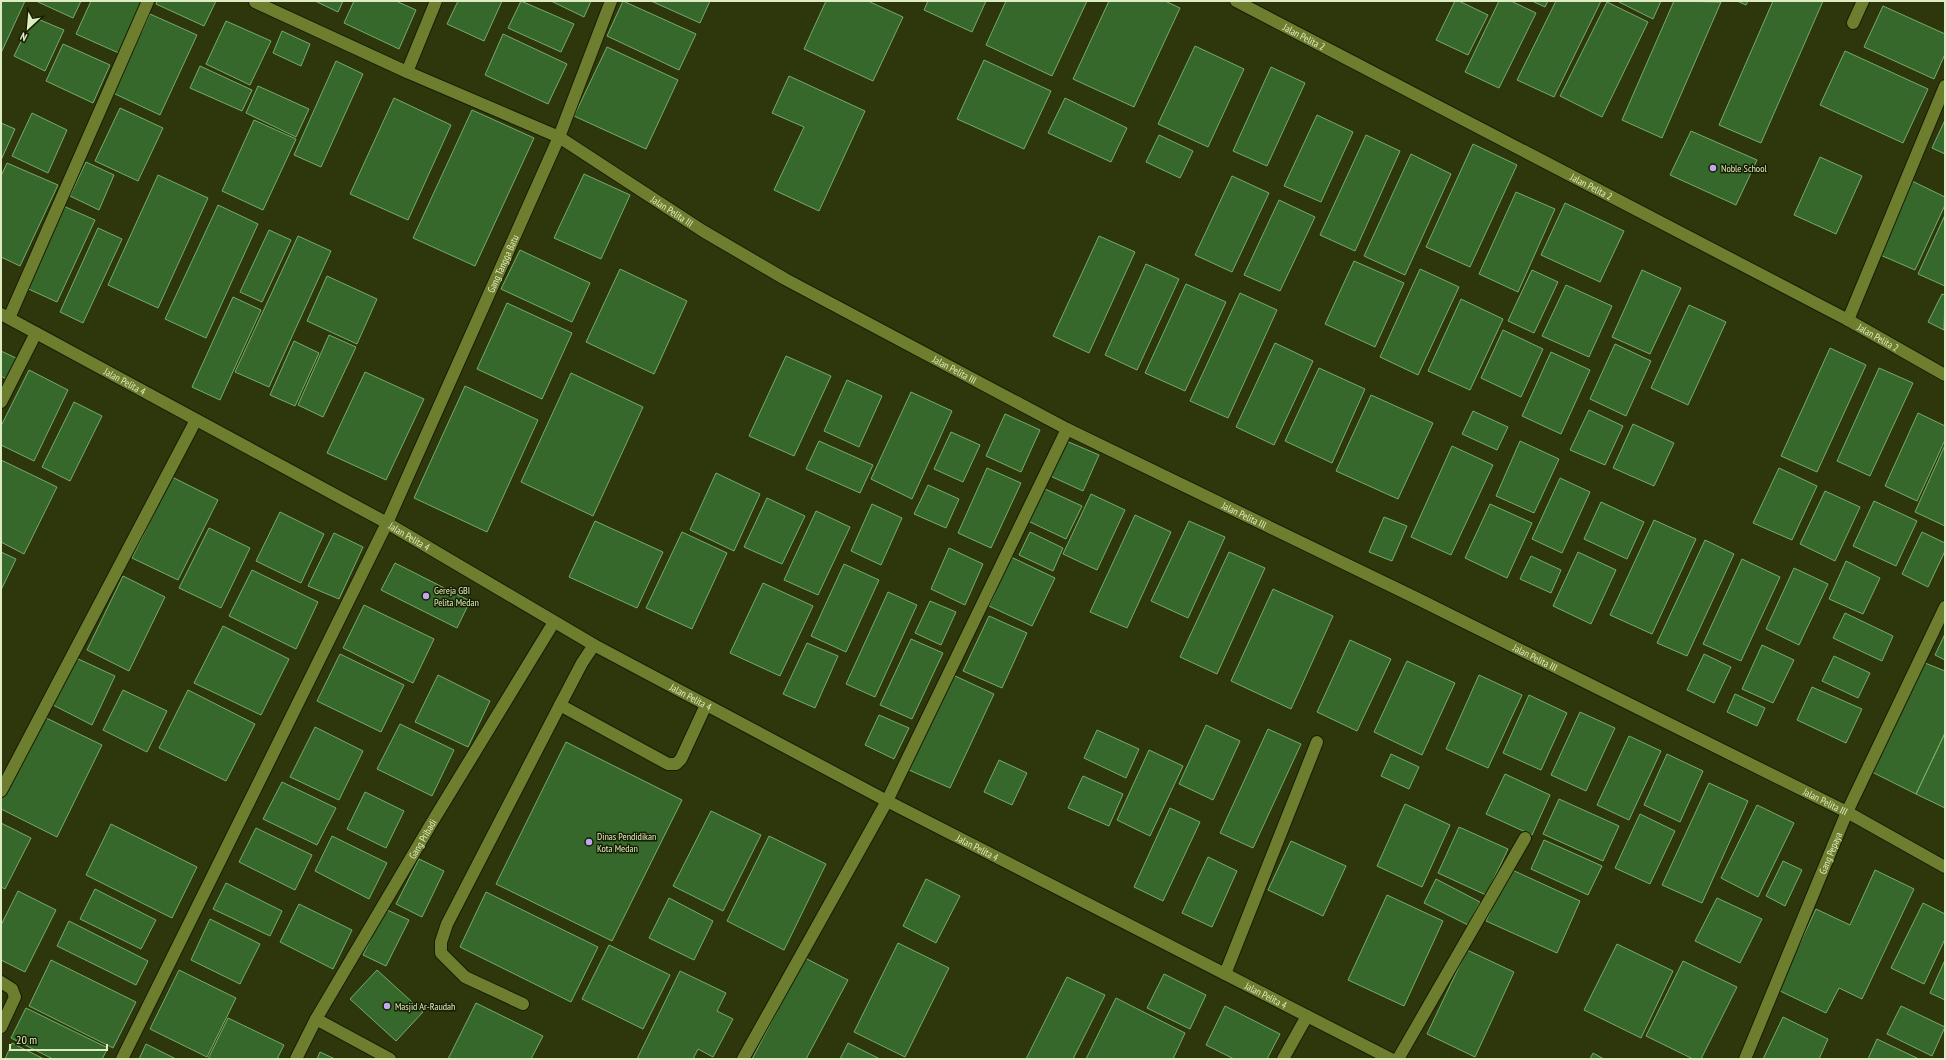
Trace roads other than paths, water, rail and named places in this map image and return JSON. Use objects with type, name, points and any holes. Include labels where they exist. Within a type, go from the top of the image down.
[{"type":"street","points":[[5,316],[148,1]]},
{"type":"street","points":[[407,72],[436,1]]},
{"type":"street","name":"Gang Tangga Batu","points":[[122,1059],[387,523],[559,137],[611,1]]},
{"type":"street","name":"Jalan Pelita 2","points":[[1236,1],[1848,320],[1945,375]]},
{"type":"street","points":[[1853,23],[1863,1]]},
{"type":"street","name":"Jalan Pelita III","points":[[255,2],[407,72],[559,137],[703,231],[785,279],[1067,429],[1409,594],[1847,812],[1945,867]]},
{"type":"street","points":[[1848,320],[1945,86]]},
{"type":"street","name":"Jalan Pelita 4","points":[[5,316],[387,523],[594,645],[887,801],[1391,1059]]},
{"type":"street","points":[[1,402],[36,333]]},
{"type":"street","points":[[1,791],[196,420]]},
{"type":"street","points":[[743,1059],[887,801],[1067,429]]},
{"type":"street","name":"Gang Pepaya","points":[[1745,1059],[1847,812],[1945,607]]},
{"type":"street","name":"Gang Pribadi","points":[[296,1059],[316,1019],[430,824],[554,622]]},
{"type":"street","points":[[523,1004],[465,977],[441,953],[441,942],[447,924],[582,663],[594,645]]},
{"type":"street","points":[[560,705],[668,764],[676,764],[681,759],[706,704]]},
{"type":"street","points":[[1225,974],[1317,742]]},
{"type":"street","points":[[1398,1059],[1525,838]]},
{"type":"street","points":[[1,982],[15,993],[14,1001],[1,1027]]},
{"type":"street","points":[[1283,1059],[1307,1016]]},
{"type":"street","points":[[316,1019],[390,1059]]},
{"type":"place","name":"Noble School","points":[[1713,168]]},
{"type":"place","name":"Gereja GBI Pelita Medan","points":[[426,596]]},
{"type":"place","name":"Dinas Pendidikan Kota Medan","points":[[589,842]]},
{"type":"place","name":"Masjid Ar-Raudah","points":[[387,1006]]}]
